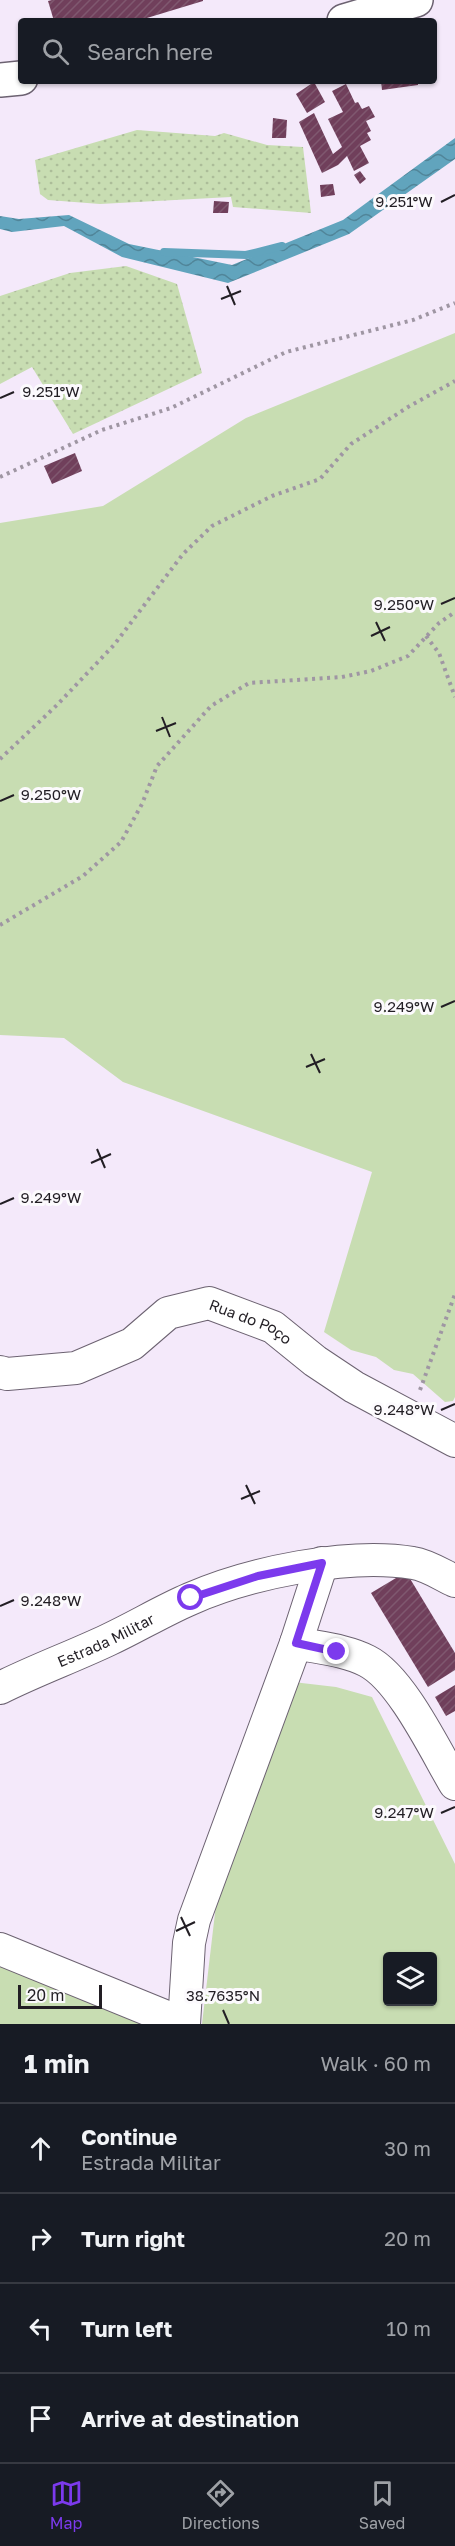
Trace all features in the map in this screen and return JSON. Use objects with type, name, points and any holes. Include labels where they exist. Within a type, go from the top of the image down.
[{"type":"street","points":[[354,18],[416,0]]},
{"type":"street","points":[[0,80],[18,78]]},
{"type":"street","name":"Rua do Poço","points":[[0,1372],[8,1374],[76,1368],[132,1344],[168,1313],[209,1303],[273,1327],[315,1361],[354,1387],[455,1441]]},
{"type":"street","name":"Estrada Militar","points":[[0,1688],[37,1669],[107,1641],[191,1598],[258,1576],[322,1563],[370,1561],[415,1563],[455,1581]]},
{"type":"street","points":[[0,1949],[184,2024],[189,1943],[194,1920],[296,1643],[322,1563]]},
{"type":"street","points":[[296,1643],[353,1655],[381,1670],[400,1692],[455,1784]]},
{"type":"path","points":[[0,477],[102,430],[171,408],[286,352],[413,320],[455,303]]},
{"type":"path","points":[[0,759],[57,705],[114,645],[183,554],[212,526],[272,496],[320,479],[351,444],[455,381]]},
{"type":"path","points":[[0,925],[83,876],[121,842],[142,804],[157,766],[211,706],[249,682],[342,677],[371,671],[408,656],[439,623],[455,612]]},
{"type":"path","points":[[426,636],[439,653],[455,697]]},
{"type":"path","points":[[411,1416],[455,1294]]},
{"type":"green space","points":[[137,130],[215,136],[224,133],[267,145],[303,147],[311,213],[233,207],[231,197],[100,204],[48,200],[40,194],[35,160]]},
{"type":"green space","points":[[126,266],[177,284],[202,373],[73,434],[32,367],[0,384],[0,296],[70,273]]},
{"type":"green space","points":[[455,333],[455,1397],[453,1401],[445,1402],[413,1374],[394,1370],[376,1357],[351,1350],[324,1332],[372,1172],[123,1082],[64,1038],[0,1035],[0,523],[103,506],[246,418]]},
{"type":"green space","points":[[293,1682],[336,1687],[372,1697],[455,1864],[455,2024],[202,2024],[217,1896]]},
{"type":"green space","points":[[0,1959],[151,2024],[0,2024]]},
{"type":"water","points":[[455,138],[455,159],[349,234],[228,283],[122,257],[64,226],[12,232],[0,229],[0,216],[19,219],[69,215],[129,244],[232,265],[343,220]]},
{"type":"building","points":[[203,0],[147,18],[53,18],[48,1]]},
{"type":"building","points":[[311,84],[315,84],[325,102],[307,113],[296,94]]},
{"type":"building","points":[[346,84],[355,103],[358,102],[362,109],[369,106],[375,117],[366,121],[371,131],[367,133],[371,140],[360,146],[369,163],[354,171],[347,156],[338,165],[322,173],[299,122],[314,113],[333,154],[342,147],[328,119],[343,112],[332,91]]},
{"type":"building","points":[[381,84],[418,84],[418,85],[382,90]]},
{"type":"building","points":[[273,118],[287,120],[286,138],[272,138]]},
{"type":"building","points":[[360,171],[366,179],[360,184],[354,175]]},
{"type":"building","points":[[333,184],[335,195],[321,197],[320,185]]},
{"type":"building","points":[[214,201],[229,202],[228,213],[213,213]]},
{"type":"building","points":[[75,453],[82,471],[52,484],[44,466]]},
{"type":"building","points":[[406,1572],[455,1653],[455,1670],[428,1687],[371,1593]]},
{"type":"building","points":[[455,1685],[455,1711],[446,1716],[435,1697]]},
{"type":"waterway","points":[[164,252],[246,255],[282,246]]},
{"type":"route","points":[[191,1598],[258,1576],[322,1563],[296,1643],[337,1652]]}]
